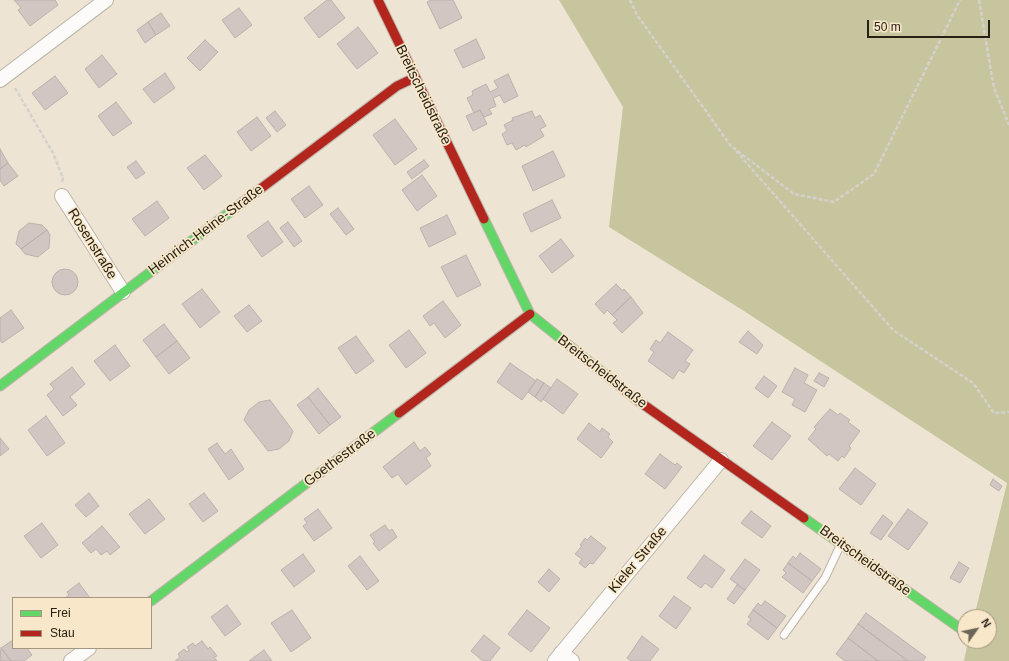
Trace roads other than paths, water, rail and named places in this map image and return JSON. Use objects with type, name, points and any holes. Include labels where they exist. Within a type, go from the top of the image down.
[{"type":"street","points":[[4,78],[106,0]]},
{"type":"street","name":"Breitscheidstraße","points":[[378,0],[414,78],[530,314],[637,400],[957,626]]},
{"type":"street","name":"Heinrich-Heine-Straße","points":[[0,386],[391,91],[414,78]]},
{"type":"street","name":"Rosenstraße","points":[[62,196],[123,292]]},
{"type":"street","name":"Goethestraße","points":[[152,600],[530,314]]},
{"type":"street","name":"Kieler Straße","points":[[562,658],[721,460]]},
{"type":"street","points":[[71,661],[87,649]]},
{"type":"lane","points":[[784,635],[825,578],[841,544]]}]
